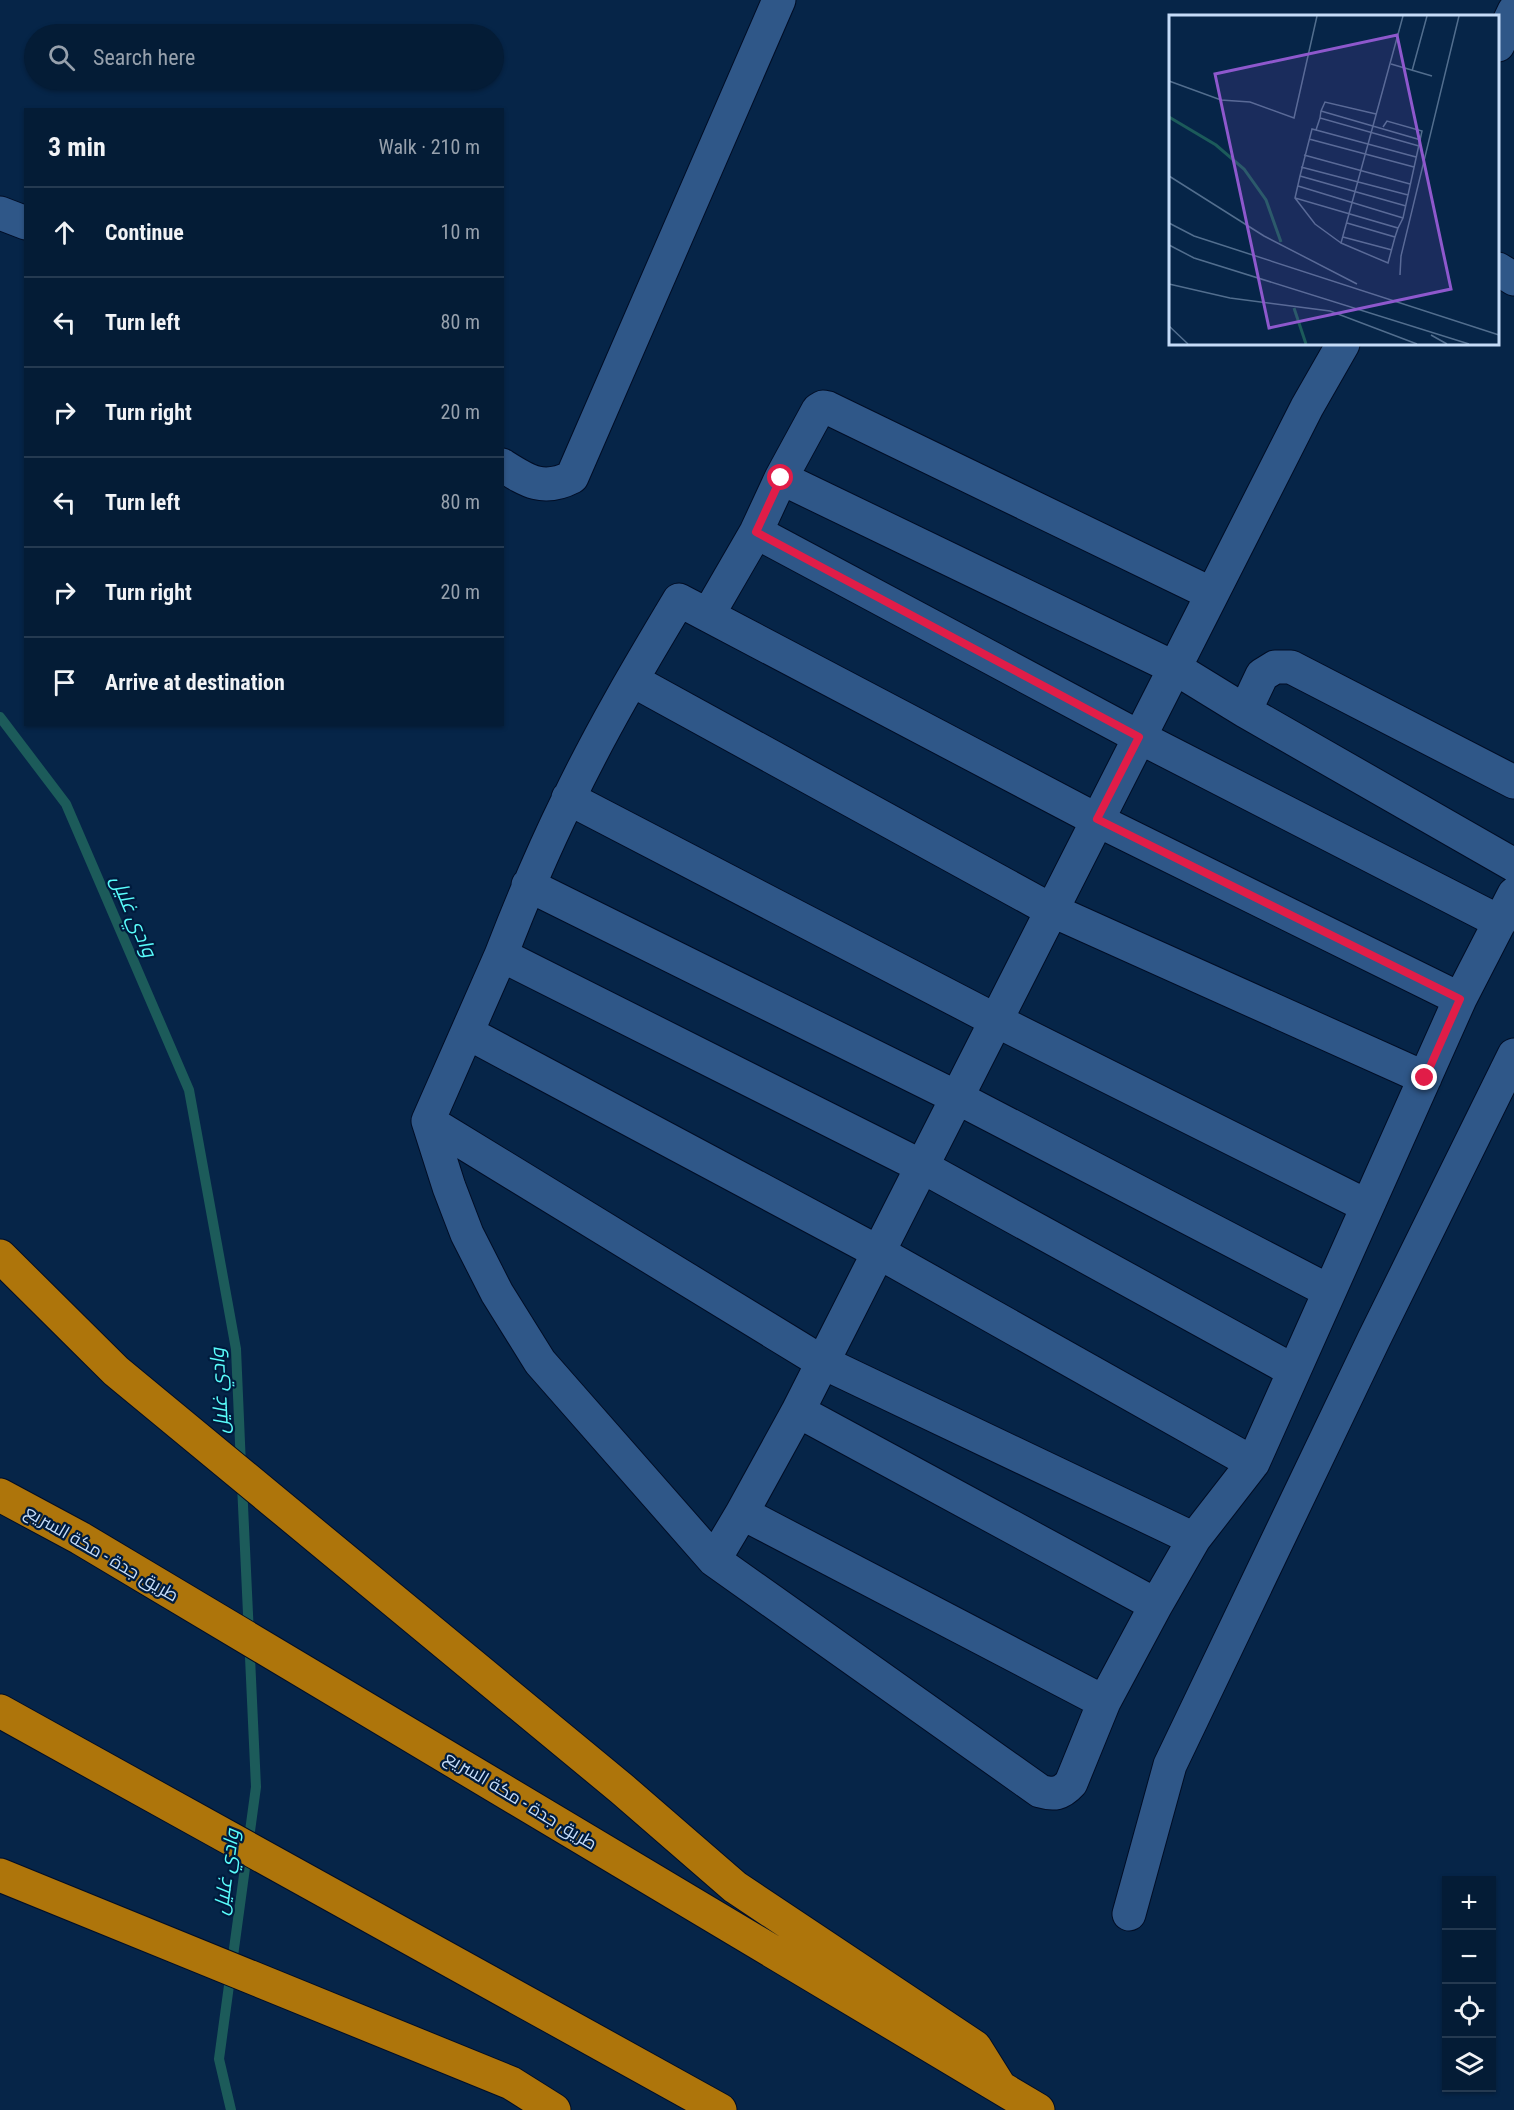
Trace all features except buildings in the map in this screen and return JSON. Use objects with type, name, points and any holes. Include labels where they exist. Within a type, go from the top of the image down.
[{"type":"highway","points":[[0,1256],[116,1371],[622,1789],[735,1887],[975,2047],[1000,2087]]},
{"type":"highway","name":"طريق جدة - مكة السريع","points":[[0,1495],[80,1538],[1038,2110]]},
{"type":"highway","points":[[7,1716],[720,2110]]},
{"type":"highway","points":[[3,1876],[511,2084],[554,2110]]},
{"type":"street","points":[[504,466],[522,478],[537,484],[552,485],[572,477],[779,0]]},
{"type":"street","points":[[1499,41],[1514,11]]},
{"type":"street","points":[[0,213],[24,222]]},
{"type":"street","points":[[1499,270],[1514,279]]},
{"type":"street","points":[[714,1560],[798,1411],[1307,407],[1343,345]]},
{"type":"street","points":[[708,615],[756,532],[781,478],[818,410],[823,407],[1212,594]]},
{"type":"street","points":[[781,478],[1175,668],[1245,711],[1514,865]]},
{"type":"street","points":[[756,532],[1139,737],[1507,908],[1460,999],[1252,1463],[1194,1539],[1156,1605],[1104,1702],[1071,1783],[1065,1790],[1053,1795],[1040,1791],[714,1560],[540,1362],[497,1293],[467,1234],[428,1121],[468,1033],[528,885],[568,798],[632,680],[679,600],[1097,819],[1460,999]]},
{"type":"street","points":[[1245,711],[1262,675],[1275,667],[1291,668],[1514,782]]},
{"type":"street","points":[[632,680],[1051,910],[1425,1078]]},
{"type":"street","points":[[568,798],[995,1020],[1367,1206]]},
{"type":"street","points":[[528,885],[956,1097],[1329,1291]]},
{"type":"street","points":[[501,955],[921,1166],[1294,1371]]},
{"type":"street","points":[[468,1033],[878,1252],[1252,1463]]},
{"type":"street","points":[[1129,1914],[1170,1765],[1373,1341],[1514,1055]]},
{"type":"street","points":[[428,1121],[822,1362],[1194,1539]]},
{"type":"street","points":[[798,1411],[1156,1605]]},
{"type":"street","points":[[742,1513],[1104,1702]]},
{"type":"waterway","name":"وادي غليل","points":[[0,717],[66,804],[189,1090],[236,1349],[241,1466]]},
{"type":"waterway","name":"وادي غليل","points":[[231,2110],[219,2059],[256,1787],[242,1484]]},
{"type":"route","points":[[781,478],[756,532],[1139,737],[1097,819],[1460,999],[1425,1078]]}]
